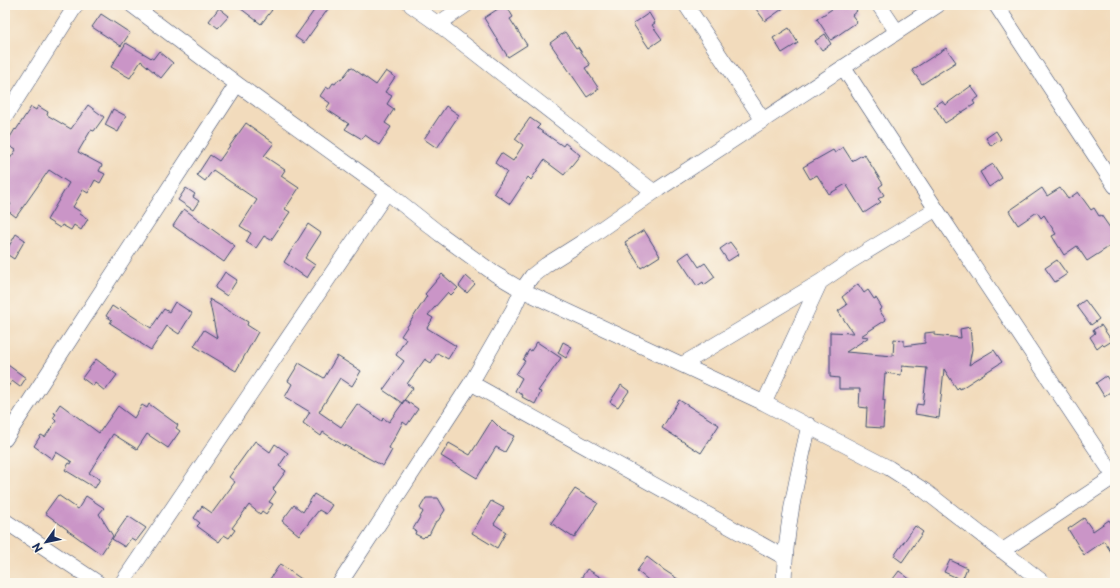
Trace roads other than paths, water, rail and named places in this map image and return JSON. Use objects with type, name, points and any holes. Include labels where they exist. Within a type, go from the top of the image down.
[{"type":"street","points":[[5,117],[76,5]]},
{"type":"street","points":[[132,5],[237,84],[387,192],[440,234],[495,274],[522,290],[764,403],[908,479],[1044,583]]},
{"type":"street","points":[[411,5],[438,24],[654,192]]},
{"type":"street","points":[[438,24],[466,5]]},
{"type":"street","points":[[686,5],[763,120]]},
{"type":"street","points":[[879,5],[897,32]]},
{"type":"street","points":[[340,583],[471,383],[529,279],[538,271],[584,242],[654,192],[938,5]]},
{"type":"street","points":[[996,5],[1115,186]]},
{"type":"street","points":[[843,67],[1114,476],[1002,551]]},
{"type":"street","points":[[5,439],[237,84]]},
{"type":"street","points":[[122,583],[387,192]]},
{"type":"street","points":[[683,364],[820,282],[851,260],[936,209]]},
{"type":"street","points":[[764,403],[820,282]]},
{"type":"street","points":[[471,383],[784,557]]},
{"type":"street","points":[[784,583],[784,557],[792,500],[809,426]]},
{"type":"street","points":[[5,521],[98,583]]}]
